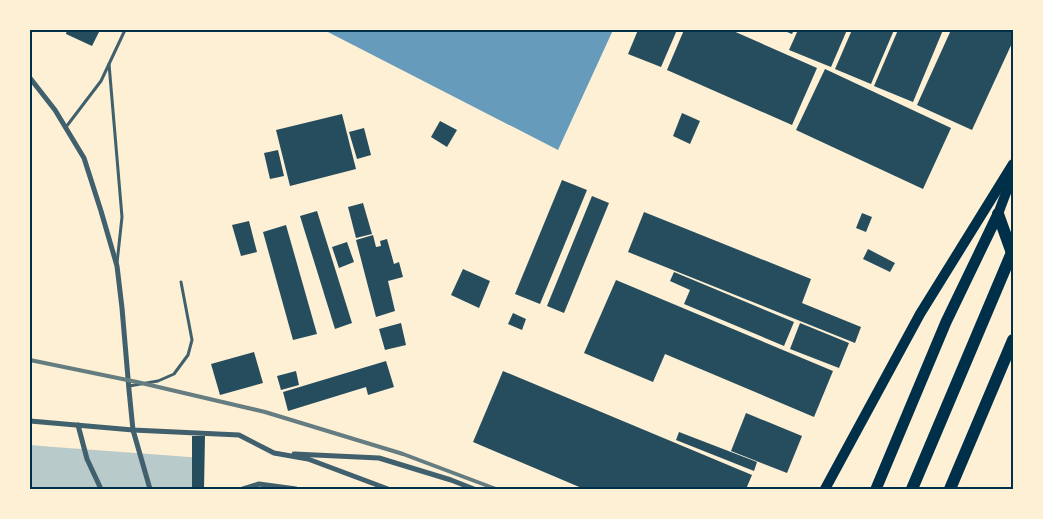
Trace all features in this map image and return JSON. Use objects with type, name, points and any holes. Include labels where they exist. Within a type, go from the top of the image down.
[{"type":"highway","points":[[912,489],[1012,252],[998,214]]},
{"type":"highway","points":[[876,489],[946,322],[998,214]]},
{"type":"highway","points":[[950,489],[1013,340]]},
{"type":"main road","points":[[825,489],[920,314],[1013,164]]},
{"type":"main road","points":[[998,214],[1013,174]]},
{"type":"street","points":[[30,78],[55,110],[84,158],[101,211],[117,266],[133,430],[150,489]]},
{"type":"street","points":[[30,421],[133,430],[239,435],[274,453],[308,459],[388,489]]},
{"type":"street","points":[[78,426],[87,459],[101,489]]},
{"type":"street","points":[[274,453],[379,458],[474,489]]},
{"type":"street","points":[[243,489],[259,484],[296,489]]},
{"type":"street","points":[[259,484],[264,489]]},
{"type":"lane","points":[[66,127],[101,81],[125,30]]},
{"type":"lane","points":[[109,64],[122,217],[117,266]]},
{"type":"lane","points":[[128,386],[158,381],[174,374],[188,356],[192,340],[181,282]]},
{"type":"shaded area","points":[[30,445],[203,458],[198,489],[30,489]]},
{"type":"water","points":[[324,30],[613,30],[558,150]]},
{"type":"building","points":[[67,30],[94,30],[99,32],[92,46],[66,34]]},
{"type":"building","points":[[638,30],[677,30],[661,67],[628,54]]},
{"type":"building","points":[[684,30],[731,30],[817,68],[792,125],[667,70]]},
{"type":"building","points":[[782,30],[794,30],[792,34]]},
{"type":"building","points":[[798,30],[847,30],[831,67],[789,50]]},
{"type":"building","points":[[852,30],[894,30],[871,84],[835,69]]},
{"type":"building","points":[[898,30],[943,30],[913,102],[874,86]]},
{"type":"building","points":[[951,30],[1013,30],[1013,41],[972,130],[917,105]]},
{"type":"building","points":[[825,69],[951,128],[923,189],[796,130]]},
{"type":"building","points":[[682,113],[700,121],[690,144],[673,136]]},
{"type":"building","points":[[342,114],[356,169],[290,186],[276,130]]},
{"type":"building","points":[[440,121],[457,130],[447,147],[431,137]]},
{"type":"building","points":[[364,128],[371,155],[357,159],[349,132]]},
{"type":"building","points":[[278,150],[284,176],[270,179],[264,153]]},
{"type":"building","points":[[562,180],[587,190],[540,304],[515,294]]},
{"type":"building","points":[[592,196],[609,203],[564,313],[547,306]]},
{"type":"building","points":[[363,203],[372,234],[356,238],[348,207]]},
{"type":"building","points":[[317,211],[352,323],[335,329],[300,216]]},
{"type":"building","points":[[644,212],[811,279],[802,303],[861,327],[855,343],[628,252]]},
{"type":"building","points":[[862,213],[872,217],[866,232],[856,228]]},
{"type":"building","points":[[249,221],[257,252],[241,256],[232,225]]},
{"type":"building","points":[[286,225],[317,334],[293,340],[263,232]]},
{"type":"building","points":[[373,235],[376,247],[381,246],[380,241],[387,239],[394,264],[399,262],[403,277],[388,281],[395,311],[376,317],[356,240]]},
{"type":"building","points":[[347,242],[354,262],[339,268],[332,247]]},
{"type":"building","points":[[868,249],[895,263],[890,272],[863,259]]},
{"type":"building","points":[[463,269],[490,281],[479,308],[451,295]]},
{"type":"building","points":[[674,272],[794,322],[784,346],[684,304],[690,290],[670,281]]},
{"type":"building","points":[[616,280],[833,371],[814,417],[665,354],[653,382],[584,353]]},
{"type":"building","points":[[513,313],[526,319],[522,330],[508,324]]},
{"type":"building","points":[[401,323],[406,345],[385,350],[379,329]]},
{"type":"building","points":[[800,323],[849,343],[839,368],[790,349]]},
{"type":"building","points":[[254,352],[263,383],[220,395],[211,364]]},
{"type":"building","points":[[386,361],[394,387],[368,395],[366,387],[288,411],[283,392]]},
{"type":"building","points":[[296,371],[299,385],[281,390],[277,376]]},
{"type":"building","points":[[503,371],[752,475],[746,489],[584,489],[473,442]]},
{"type":"building","points":[[746,413],[802,436],[787,473],[731,451]]},
{"type":"building","points":[[679,432],[757,462],[754,471],[676,440]]},
{"type":"building","points":[[192,436],[205,436],[204,489],[192,489]]},
{"type":"railway","points":[[30,360],[137,382],[265,412],[403,454],[496,489]]}]
